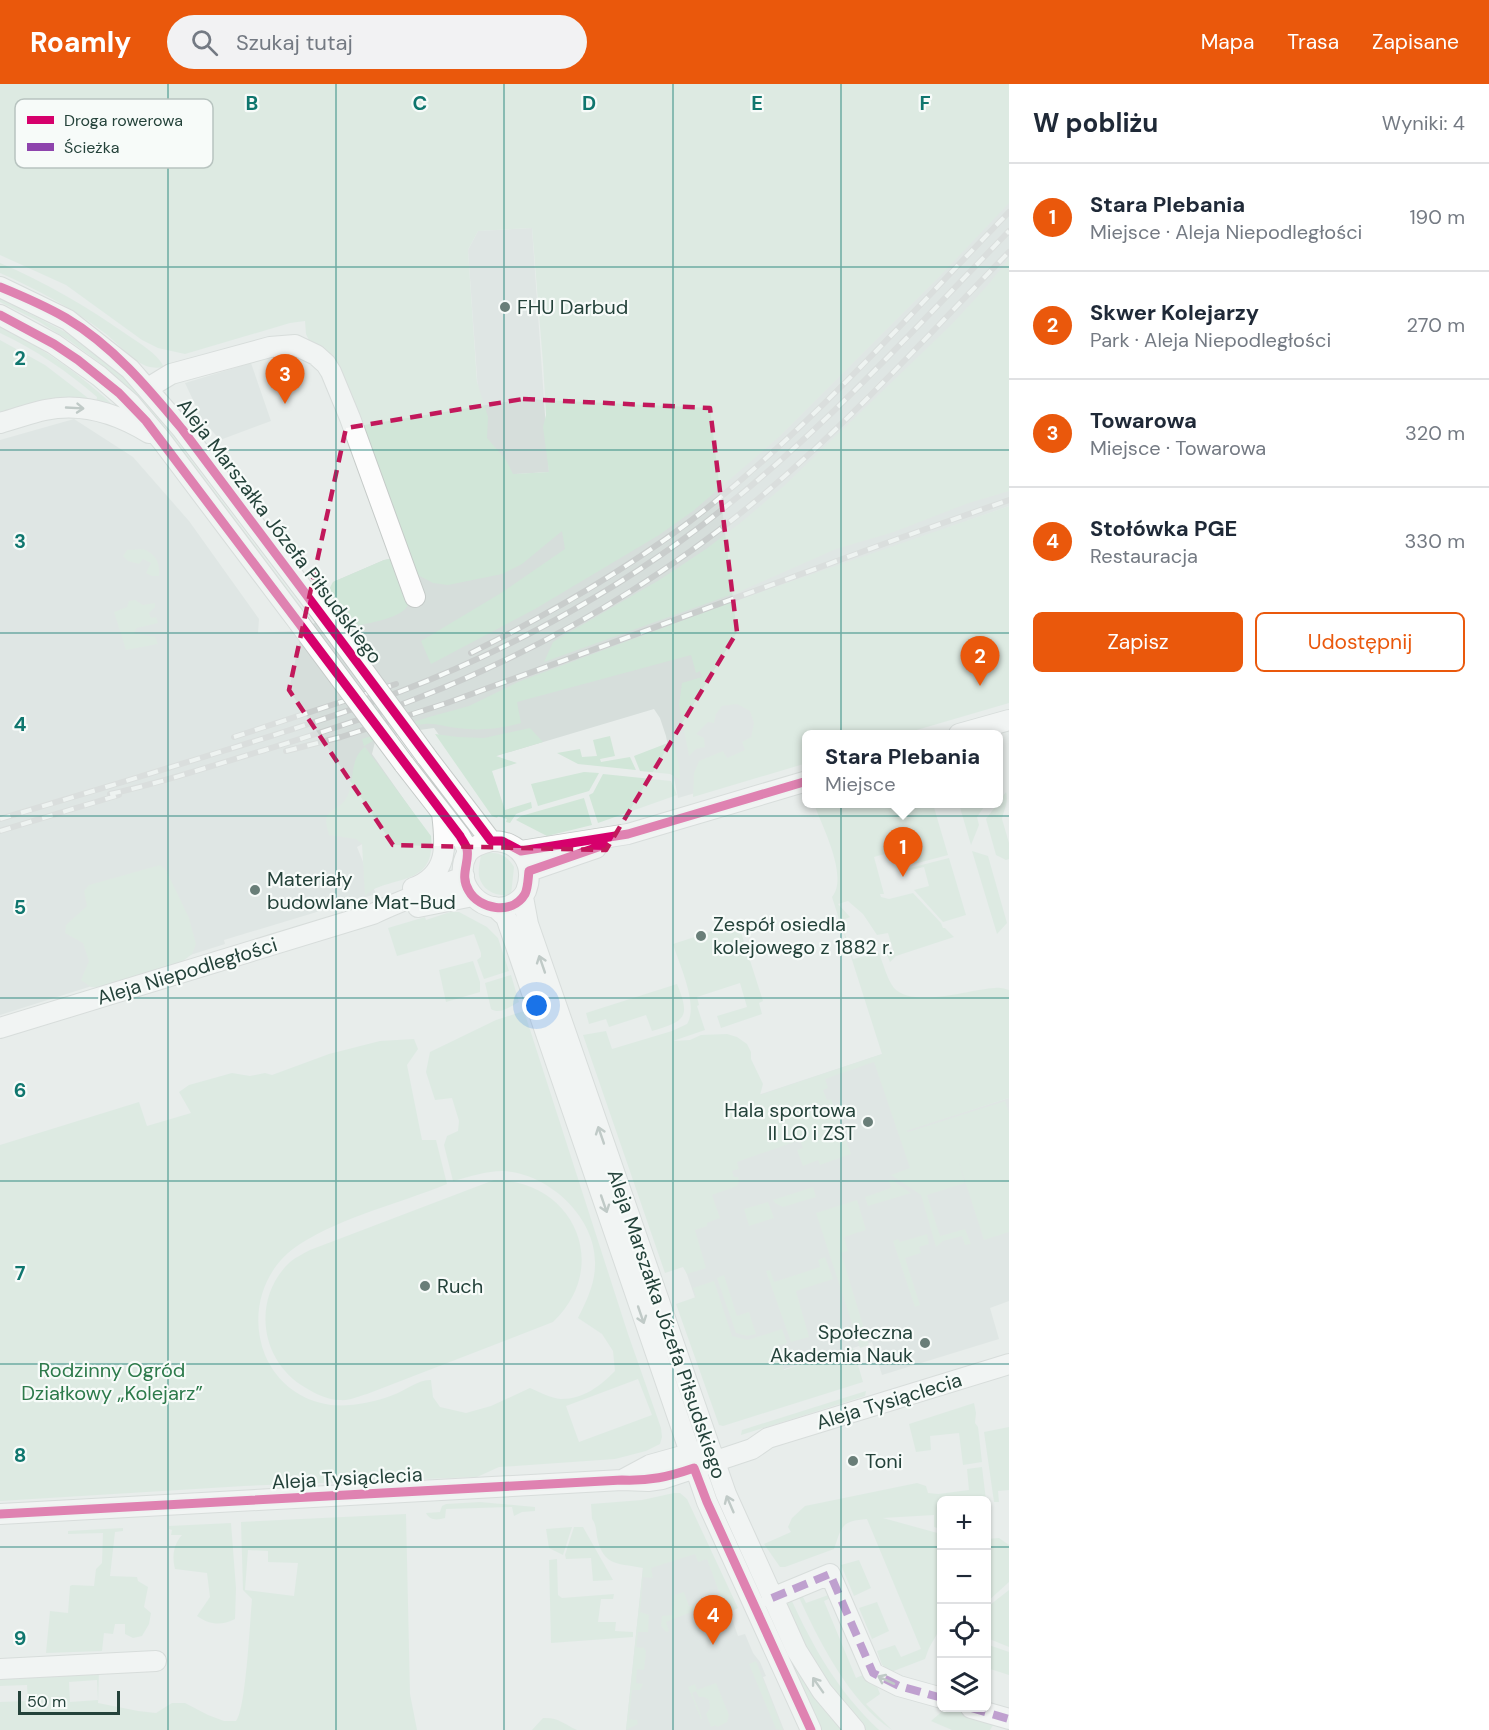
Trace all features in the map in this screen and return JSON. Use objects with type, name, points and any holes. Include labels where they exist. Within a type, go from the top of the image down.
[{"type":"street","name":"Aleja Marszałka Józefa Piłsudskiego","points":[[0,287],[33,301],[68,320],[107,350],[148,388],[182,429],[492,841]]},
{"type":"street","name":"Aleja Marszałka Józefa Piłsudskiego","points":[[0,315],[54,344],[85,366],[119,393],[162,441],[460,836],[467,848],[467,854]]},
{"type":"street","points":[[148,388],[171,374],[270,347],[295,345],[316,355],[331,372],[350,418],[415,597]]},
{"type":"street","points":[[0,423],[47,409],[76,407],[121,418],[162,441]]},
{"type":"street","points":[[976,730],[1009,720]]},
{"type":"street","points":[[529,871],[643,830],[802,782]]},
{"type":"street","points":[[400,901],[411,888],[428,880],[438,869],[445,846],[442,813]]},
{"type":"street","points":[[521,851],[643,830]]},
{"type":"street","points":[[492,841],[502,841],[521,851],[527,860],[529,871],[523,897],[512,904],[495,907],[486,906],[473,896],[464,876],[467,854],[473,848],[492,841]]},
{"type":"street","name":"Aleja Niepodległości","points":[[374,914],[400,901],[441,887],[464,876]]},
{"type":"street","name":"Aleja Niepodległości","points":[[0,1028],[374,914],[473,896]]},
{"type":"street","name":"Aleja Marszałka Józefa Piłsudskiego","points":[[523,897],[528,924],[729,1501],[797,1651],[811,1675],[855,1730]]},
{"type":"street","name":"Aleja Marszałka Józefa Piłsudskiego","points":[[495,907],[506,917],[706,1502],[811,1730]]},
{"type":"street","name":"Aleja Tysiąclecia","points":[[0,1514],[662,1479],[692,1461],[752,1449],[768,1438],[1009,1364]]},
{"type":"street","points":[[772,1598],[830,1574],[873,1673],[899,1686],[937,1697]]},
{"type":"street","points":[[0,1670],[156,1661]]},
{"type":"street","points":[[987,1712],[1009,1719]]},
{"type":"highlighted area","points":[[523,399],[710,408],[737,632],[606,850],[393,845],[289,690],[346,428]]},
{"type":"shaded area","points":[[1009,93],[1009,302],[997,308],[1009,417],[1009,506],[833,569],[778,769],[678,798],[666,736],[660,718],[654,709],[459,767],[434,728],[412,731],[375,742],[372,754],[415,815],[357,847],[376,894],[224,940],[225,944],[0,1015],[0,440],[74,419],[133,457],[189,521],[259,619],[258,633],[291,631],[336,616],[342,611],[333,582],[384,560],[487,544]]},
{"type":"shaded area","name":"FHU Darbud","points":[[532,228],[549,472],[484,476],[468,250],[478,231]]},
{"type":"shaded area","points":[[251,363],[271,421],[220,440],[202,419],[185,383]]},
{"type":"shaded area","points":[[882,1054],[906,1130],[1009,1098],[1009,1301],[990,1308],[999,1339],[882,1375],[872,1342],[726,1387],[638,1133]]},
{"type":"shaded area","points":[[709,1551],[738,1636],[745,1634],[753,1653],[760,1662],[766,1676],[763,1677],[784,1730],[626,1730],[643,1567],[685,1554]]},
{"type":"green space","points":[[0,84],[1009,84],[1009,203],[940,276],[779,437],[693,511],[659,535],[535,609],[431,664],[421,641],[501,593],[565,549],[562,531],[522,564],[502,574],[448,585],[433,583],[416,574],[306,334],[305,321],[290,323],[185,354],[158,348],[142,340],[66,285],[0,255]],"holes":[[[532,228],[546,415],[543,427],[549,472],[513,474],[506,460],[487,438],[488,417],[477,382],[468,250],[478,231]]]},
{"type":"green space","points":[[1009,259],[1009,491],[966,504],[894,532],[836,549],[741,591],[544,662],[553,642],[661,579],[706,549],[784,486],[952,324]]},
{"type":"green space","points":[[0,263],[49,286],[96,314],[147,349],[164,367],[150,367],[140,363],[78,314],[0,273]]},
{"type":"green space","points":[[0,298],[65,332],[103,359],[125,379],[173,436],[303,609],[299,611],[136,396],[100,363],[70,341],[38,321],[0,302]]},
{"type":"green space","points":[[0,327],[61,363],[116,408],[96,404],[97,397],[86,387],[39,354],[0,333]]},
{"type":"green space","points":[[0,340],[45,365],[88,398],[87,403],[0,416]]},
{"type":"green space","points":[[1009,506],[1009,703],[917,730],[802,730],[802,764],[693,797],[694,773],[699,761],[723,751],[727,758],[745,750],[742,742],[751,737],[754,723],[750,711],[737,704],[722,706],[716,714],[714,723],[708,722],[696,734],[704,738],[705,747],[696,749],[689,756],[679,705],[682,683],[702,677],[700,671],[696,673],[691,655],[517,702],[521,723],[482,729],[433,724],[409,726],[393,731],[364,746],[362,739],[469,706],[518,682],[732,602]]},
{"type":"green space","points":[[143,549],[156,559],[159,576],[146,573],[151,563],[143,559],[139,564],[128,561],[123,556],[127,550]]},
{"type":"green space","points":[[393,558],[409,603],[406,608],[393,617],[351,627],[328,591],[333,582]]},
{"type":"green space","points":[[135,600],[143,605],[155,603],[155,607],[149,613],[151,618],[156,617],[158,623],[137,628],[134,633],[155,637],[158,644],[126,650],[114,612],[127,607],[129,601]]},
{"type":"green space","points":[[530,728],[543,742],[496,756],[517,763],[492,771],[505,810],[531,802],[532,808],[516,814],[510,823],[506,822],[507,819],[492,816],[435,734],[484,738]]},
{"type":"green space","points":[[610,736],[615,756],[600,759],[601,762],[630,757],[636,770],[578,764],[557,753],[580,749],[582,757],[597,756],[593,740]]},
{"type":"green space","points":[[673,741],[680,779],[670,774],[640,771],[634,756]]},
{"type":"green space","points":[[365,747],[431,836],[431,853],[426,865],[418,873],[374,889],[365,896],[362,844],[356,839],[329,835],[326,820],[329,814],[343,803],[348,794],[356,758]]},
{"type":"green space","points":[[584,772],[599,773],[589,791],[538,806],[531,784]]},
{"type":"green space","points":[[603,774],[671,781],[677,795],[598,823],[589,795],[593,793]]},
{"type":"green space","points":[[1006,792],[1007,802],[1002,819],[1009,843],[1009,859],[1006,860],[996,855],[986,819],[994,808],[1003,808],[1003,796]]},
{"type":"green space","points":[[584,798],[592,825],[547,836],[516,820],[521,816]]},
{"type":"green space","points":[[816,808],[934,808],[948,855],[914,864],[909,847],[874,857],[884,894],[880,894],[881,897],[889,899],[913,893],[943,928],[954,937],[896,956],[890,962],[887,955],[894,953],[888,933],[877,935],[863,914],[848,901],[838,904],[850,917],[841,921],[853,959],[879,953],[894,988],[903,994],[928,997],[984,989],[1009,990],[1009,1098],[906,1131],[1005,1101],[1009,1113],[1009,1232],[984,1240],[958,1159],[965,1183],[927,1195],[940,1236],[965,1229],[971,1244],[965,1245],[962,1236],[943,1241],[936,1247],[921,1195],[891,1175],[910,1168],[874,1062],[825,1079],[828,1088],[823,1090],[827,1100],[831,1099],[851,1154],[820,1165],[818,1160],[803,1166],[797,1150],[803,1148],[800,1140],[737,1162],[739,1169],[732,1171],[734,1177],[738,1177],[737,1186],[712,1195],[720,1218],[695,1230],[706,1268],[687,1274],[683,1267],[665,1273],[583,1035],[606,1031],[612,1049],[672,1031],[687,1024],[691,1006],[673,944],[738,923],[763,1001],[759,1003],[762,1014],[721,1028],[717,1016],[747,1007],[740,983],[697,997],[699,1005],[697,1006],[705,1030],[673,1041],[690,1040],[701,1035],[727,1034],[737,1037],[747,1044],[751,1052],[751,1059],[763,1084],[760,1095],[882,1054],[832,897],[837,877],[828,838]]},
{"type":"green space","points":[[960,808],[983,808],[977,817],[979,825],[971,845]]},
{"type":"green space","points":[[972,851],[988,856],[1007,923],[997,934]]},
{"type":"green space","points":[[488,853],[503,856],[514,867],[511,895],[491,892],[483,886],[479,876],[481,855]]},
{"type":"green space","points":[[949,858],[966,915],[943,922],[914,890],[929,886],[924,867],[907,871],[906,869]]},
{"type":"green space","points":[[160,865],[166,870],[189,918],[196,944],[192,954],[178,965],[143,973],[103,988],[91,987],[81,980],[89,961],[83,943],[65,933],[66,925],[87,906],[84,891],[89,885]]},
{"type":"green space","points":[[450,912],[459,912],[487,927],[498,938],[509,971],[484,979],[477,960],[481,957],[481,953],[474,934],[397,956],[388,928]]},
{"type":"green space","points":[[473,961],[480,982],[480,992],[446,1002],[439,970]]},
{"type":"green space","points":[[511,975],[519,1002],[509,1008],[494,1011],[491,1009],[485,983]]},
{"type":"green space","points":[[677,984],[684,1011],[678,1021],[672,1024],[652,1031],[646,1015],[609,1027],[606,1019],[589,1024],[586,1013]]},
{"type":"green space","name":"Rodzinny Ogród Działkowy „Kolejarz”","points":[[524,1011],[628,1334],[661,1428],[660,1444],[646,1451],[615,1459],[499,1467],[477,1477],[244,1486],[0,1501],[0,1145],[139,1102],[147,1126],[191,1113],[179,1092],[189,1085],[232,1073],[250,1076],[265,1073],[272,1075],[329,1054],[380,1041],[414,1039],[418,1049],[407,1065],[422,1140],[436,1140],[447,1184],[317,1234],[287,1254],[276,1266],[262,1294],[258,1324],[265,1355],[276,1374],[300,1395],[331,1405],[354,1405],[378,1400],[422,1381],[431,1380],[433,1397],[440,1407],[466,1413],[491,1406],[530,1388],[561,1399],[577,1397],[597,1386],[615,1371],[613,1351],[602,1334],[578,1318],[592,1286],[595,1265],[594,1248],[579,1215],[553,1189],[520,1174],[497,1171],[453,1181],[444,1145],[447,1136],[458,1131],[459,1121],[452,1098],[435,1100],[426,1072],[430,1052],[496,1020]],"holes":[[[638,1379],[652,1415],[579,1442],[566,1406]]]},
{"type":"green space","name":"Ruch","points":[[494,1180],[522,1184],[545,1194],[563,1210],[576,1230],[581,1252],[580,1276],[571,1300],[553,1322],[350,1399],[336,1400],[322,1396],[291,1377],[279,1363],[270,1346],[266,1329],[266,1311],[270,1294],[278,1277],[290,1262],[310,1250]]},
{"type":"green space","points":[[892,1180],[911,1193],[868,1206],[865,1197],[891,1188],[889,1181]]},
{"type":"green space","points":[[813,1187],[816,1197],[783,1207],[773,1200]]},
{"type":"green space","points":[[857,1200],[866,1230],[844,1237],[848,1251],[841,1253],[869,1345],[860,1348],[816,1213]]},
{"type":"green space","points":[[768,1202],[774,1218],[749,1226],[744,1209]]},
{"type":"green space","points":[[927,1234],[929,1244],[919,1247],[921,1253],[905,1258],[920,1305],[915,1307],[893,1241],[898,1239],[900,1242]]},
{"type":"green space","points":[[825,1257],[833,1279],[796,1291],[809,1337],[791,1342],[766,1271],[770,1270],[774,1282],[820,1267],[818,1260]]},
{"type":"green space","points":[[724,1275],[737,1316],[749,1312],[756,1334],[747,1336],[736,1333],[717,1278]]},
{"type":"green space","points":[[714,1281],[732,1336],[748,1340],[782,1329],[787,1343],[776,1347],[784,1370],[853,1348],[863,1382],[723,1426],[719,1425],[676,1304],[696,1297],[693,1288]]},
{"type":"green space","points":[[866,1391],[865,1396],[741,1435],[742,1430]]},
{"type":"green space","points":[[974,1403],[982,1462],[963,1465],[959,1433],[930,1436],[931,1450],[916,1452],[909,1424]]},
{"type":"green space","points":[[1009,1427],[1009,1490],[998,1491],[999,1502],[994,1502],[984,1432]]},
{"type":"green space","points":[[982,1467],[986,1496],[937,1496],[937,1528],[934,1527],[934,1515],[883,1518],[937,1533],[937,1634],[925,1659],[891,1672],[882,1665],[877,1651],[895,1645],[901,1657],[921,1649],[867,1519],[847,1523],[841,1530],[834,1549],[785,1567],[780,1567],[764,1544],[791,1532],[788,1527],[792,1518],[805,1506],[917,1483],[926,1486],[928,1493],[969,1490],[967,1469]]},
{"type":"green space","points":[[680,1493],[687,1499],[738,1608],[728,1613],[727,1609],[719,1612],[715,1610],[712,1602],[721,1597],[707,1559],[698,1562],[695,1554],[651,1568],[653,1578],[643,1577],[640,1612],[649,1615],[648,1632],[638,1632],[636,1647],[644,1648],[646,1651],[644,1670],[637,1669],[636,1683],[643,1684],[640,1690],[632,1690],[629,1719],[637,1720],[638,1724],[626,1730],[643,1568],[613,1562],[603,1554],[592,1519],[591,1504],[642,1500]]},
{"type":"green space","points":[[720,1500],[845,1730],[819,1730],[715,1503]]},
{"type":"green space","points":[[480,1502],[535,1507],[535,1511],[522,1512],[514,1516],[512,1507],[446,1509],[445,1518],[437,1519],[432,1519],[426,1513],[440,1512],[442,1506],[446,1504]]},
{"type":"green space","points":[[406,1514],[410,1694],[417,1730],[0,1730],[0,1702],[28,1701],[27,1685],[0,1686],[0,1674],[99,1671],[98,1703],[156,1713],[172,1703],[185,1703],[224,1721],[236,1721],[245,1683],[252,1599],[243,1590],[241,1522]],"holes":[[[248,1550],[268,1551],[268,1562],[298,1563],[294,1596],[245,1590]],[[97,1680],[98,1700],[70,1702],[69,1682]]]},
{"type":"green space","points":[[231,1523],[236,1588],[235,1619],[220,1624],[211,1623],[197,1616],[210,1597],[207,1573],[175,1569],[174,1551],[182,1535],[171,1535],[172,1530],[169,1526]]},
{"type":"green space","points":[[572,1527],[563,1555],[549,1548],[546,1529]]},
{"type":"green space","points":[[574,1527],[583,1527],[613,1580],[593,1581],[591,1558],[566,1559],[565,1555]]},
{"type":"green space","points":[[123,1528],[123,1531],[115,1532],[110,1576],[137,1577],[138,1581],[148,1587],[144,1607],[151,1613],[149,1624],[142,1636],[133,1638],[125,1634],[125,1624],[115,1624],[113,1634],[104,1633],[102,1651],[46,1653],[50,1611],[68,1613],[70,1586],[94,1586],[96,1569],[102,1563],[103,1533],[68,1534],[68,1531]]},
{"type":"green space","points":[[999,1538],[1009,1545],[1009,1582],[991,1598],[991,1550],[991,1539]]},
{"type":"green space","points":[[557,1559],[558,1595],[562,1598],[614,1594],[613,1599],[601,1599],[598,1622],[616,1622],[615,1631],[633,1632],[633,1637],[551,1643],[549,1560]]},
{"type":"green space","points":[[859,1560],[871,1588],[854,1596],[841,1565]]},
{"type":"green space","points":[[1009,1590],[1009,1647],[991,1640],[991,1604]]},
{"type":"green space","points":[[800,1591],[806,1603],[834,1593],[833,1597],[824,1601],[856,1678],[865,1674],[875,1681],[880,1694],[866,1704],[892,1730],[862,1703],[836,1668],[805,1611],[797,1593]]},
{"type":"green space","points":[[684,1592],[689,1606],[699,1604],[703,1618],[699,1609],[666,1622],[669,1631],[666,1632],[661,1626],[662,1616],[672,1615],[675,1595]]},
{"type":"green space","points":[[790,1597],[828,1668],[851,1700],[879,1730],[865,1730],[805,1651],[786,1604]]},
{"type":"green space","points":[[877,1602],[889,1631],[872,1639],[859,1608]]},
{"type":"green space","points":[[991,1646],[1009,1652],[1009,1675],[991,1669]]},
{"type":"green space","points":[[756,1661],[783,1730],[776,1729],[749,1664]]},
{"type":"green space","points":[[716,1683],[729,1715],[727,1722],[711,1727],[706,1714],[710,1708],[709,1700],[699,1697],[696,1691],[692,1693],[701,1719],[688,1687],[695,1684],[697,1690]]},
{"type":"green space","points":[[941,1712],[973,1712],[997,1719],[990,1730],[952,1730],[931,1721]]},
{"type":"green space","points":[[543,1718],[557,1720],[577,1730],[532,1730]]},
{"type":"railway","points":[[471,653],[534,620],[625,567],[711,505],[751,472],[827,400],[1009,212]]},
{"type":"railway","points":[[0,819],[282,733],[398,692],[455,669],[570,612],[678,543],[724,509],[767,472],[851,394],[1009,231]]},
{"type":"railway","points":[[110,794],[265,750],[399,705],[510,658],[599,610],[684,556],[725,526],[797,466],[890,376],[1009,252]]},
{"type":"railway","points":[[286,751],[341,737],[447,703],[1009,500]]},
{"type":"railway","points":[[234,737],[396,684]]},
{"type":"railway","points":[[0,831],[119,795]]},
{"type":"marked path","points":[[772,1598],[830,1574],[873,1673],[899,1686],[937,1697]]},
{"type":"marked path","points":[[985,1712],[1009,1719]]},
{"type":"cycle path","points":[[0,287],[50,309],[83,329],[114,354],[156,398],[182,429],[491,841],[502,841],[521,851],[628,834],[802,782]]},
{"type":"cycle path","points":[[0,315],[54,344],[78,360],[119,393],[146,421],[460,836],[468,854],[466,885],[474,897],[496,908],[512,905],[525,894],[529,871],[604,845]]},
{"type":"cycle path","points":[[0,1514],[641,1480],[667,1476],[694,1468],[707,1502],[811,1730]]},
{"type":"place","name":"FHU Darbud","points":[[505,307]]},
{"type":"place","name":"Towarowa","points":[[285,404]]},
{"type":"place","name":"Skwer Kolejarzy","points":[[980,686]]},
{"type":"place","name":"Stara Plebania","points":[[903,877]]},
{"type":"place","name":"Materiały budowlane Mat-Bud","points":[[255,890]]},
{"type":"place","name":"Zespół osiedla kolejowego z 1882 r.","points":[[701,936]]},
{"type":"place","name":"Hala sportowa II LO i ZST","points":[[868,1122]]},
{"type":"place","name":"Ruch","points":[[425,1286]]},
{"type":"place","name":"Społeczna Akademia Nauk","points":[[925,1343]]},
{"type":"place","name":"Toni","points":[[853,1461]]},
{"type":"place","name":"Stołówka PGE","points":[[713,1645]]}]
